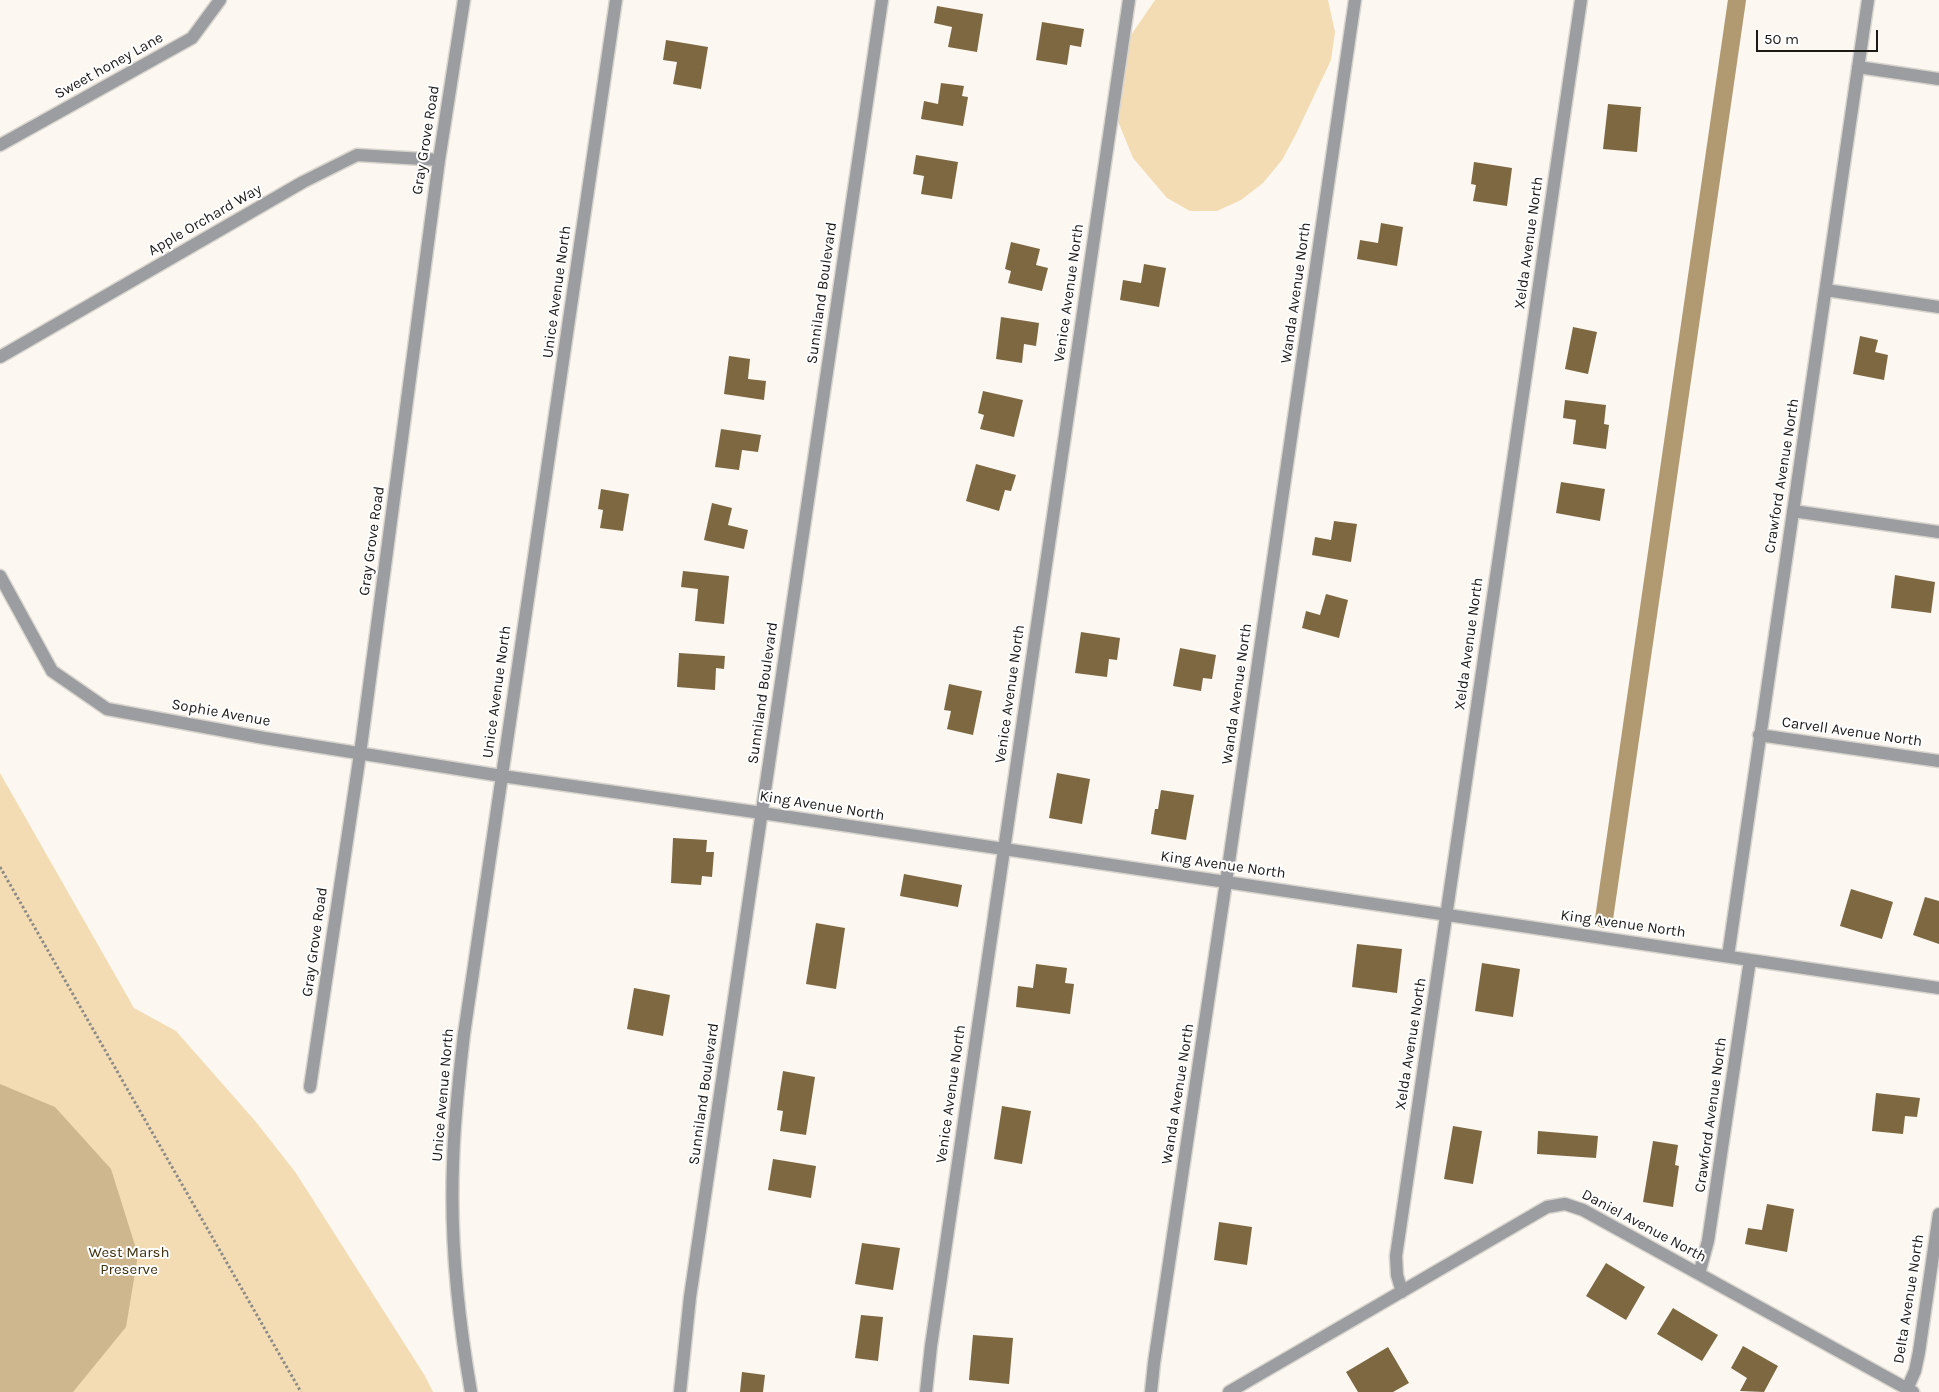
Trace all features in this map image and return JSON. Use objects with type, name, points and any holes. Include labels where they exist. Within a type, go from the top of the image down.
[{"type":"street","name":"Sweet honey Lane","points":[[0,145],[192,38],[220,0]]},
{"type":"street","name":"Gray Grove Road","points":[[310,1087],[360,754],[439,160],[464,0]]},
{"type":"street","name":"Unice Avenue North","points":[[471,1392],[457,1292],[453,1228],[453,1164],[457,1099],[464,1034],[616,0]]},
{"type":"street","name":"Sunniland Boulevard","points":[[680,1392],[690,1298],[882,0]]},
{"type":"street","name":"Venice Avenue North","points":[[926,1392],[934,1326],[1129,0]]},
{"type":"street","name":"Wanda Avenue North","points":[[1151,1392],[1355,0]]},
{"type":"street","name":"Xelda Avenue North","points":[[1402,1292],[1397,1274],[1396,1256],[1581,0]]},
{"type":"street","name":"Crawford Avenue North","points":[[1728,956],[1868,0]]},
{"type":"street","points":[[1858,67],[1939,79]]},
{"type":"street","name":"Apple Orchard Way","points":[[0,356],[303,182],[357,155],[439,160]]},
{"type":"street","points":[[1826,290],[1939,307]]},
{"type":"street","points":[[1793,511],[1939,532]]},
{"type":"street","name":"Sophie Avenue","points":[[0,576],[52,671],[106,709],[360,754],[502,776]]},
{"type":"street","name":"Carvell Avenue North","points":[[1759,735],[1939,761]]},
{"type":"street","name":"King Avenue North","points":[[502,776],[1939,988]]},
{"type":"street","name":"Crawford Avenue North","points":[[1699,1274],[1708,1241],[1750,960]]},
{"type":"street","name":"Daniel Avenue North","points":[[1229,1392],[1547,1207],[1565,1204],[1583,1210],[1910,1390]]},
{"type":"street","name":"Delta Avenue North","points":[[1910,1390],[1919,1352],[1939,1214]]},
{"type":"path","points":[[0,866],[301,1392]]},
{"type":"green space","points":[[1155,0],[1328,0],[1335,32],[1331,60],[1296,134],[1282,160],[1263,183],[1241,200],[1217,211],[1190,211],[1167,198],[1133,158],[1117,119],[1127,41]]},
{"type":"green space","name":"West Marsh Preserve","points":[[0,773],[134,1008],[176,1031],[256,1122],[296,1173],[425,1376],[433,1392],[0,1392]]},
{"type":"green space","points":[[0,1084],[55,1107],[111,1169],[138,1255],[126,1327],[73,1392],[0,1392]]},
{"type":"building","points":[[937,6],[983,14],[977,52],[948,47],[952,27],[934,23]]},
{"type":"building","points":[[1042,22],[1084,29],[1081,47],[1070,45],[1067,65],[1036,60]]},
{"type":"building","points":[[666,40],[708,47],[701,89],[673,84],[677,62],[663,60]]},
{"type":"building","points":[[941,83],[964,86],[962,96],[968,97],[963,126],[921,119],[924,101],[938,104]]},
{"type":"building","points":[[1608,104],[1641,107],[1637,152],[1603,149]]},
{"type":"building","points":[[916,155],[958,162],[952,199],[921,194],[924,176],[913,174]]},
{"type":"building","points":[[1474,162],[1512,168],[1507,206],[1473,201],[1476,185],[1471,184]]},
{"type":"building","points":[[1381,223],[1403,227],[1397,266],[1357,259],[1360,240],[1378,243]]},
{"type":"building","points":[[1011,242],[1040,249],[1036,265],[1048,268],[1042,291],[1008,283],[1011,271],[1005,269]]},
{"type":"building","points":[[1144,264],[1166,268],[1159,307],[1120,300],[1123,280],[1141,283]]},
{"type":"building","points":[[1001,317],[1039,323],[1036,346],[1024,344],[1022,363],[996,359]]},
{"type":"building","points":[[1573,327],[1597,332],[1588,374],[1565,369]]},
{"type":"building","points":[[1860,336],[1878,340],[1875,352],[1888,355],[1884,380],[1853,374]]},
{"type":"building","points":[[729,356],[750,359],[748,379],[766,381],[764,400],[724,394]]},
{"type":"building","points":[[983,391],[1023,400],[1014,437],[980,429],[984,415],[978,413]]},
{"type":"building","points":[[1565,400],[1606,405],[1604,424],[1609,425],[1606,449],[1573,444],[1576,420],[1563,418]]},
{"type":"building","points":[[721,429],[761,435],[758,452],[742,450],[739,470],[715,467]]},
{"type":"building","points":[[976,464],[1016,475],[1011,491],[1005,490],[999,511],[966,501]]},
{"type":"building","points":[[1561,482],[1605,489],[1600,521],[1556,513]]},
{"type":"building","points":[[601,489],[629,494],[623,531],[600,528],[603,510],[598,509]]},
{"type":"building","points":[[712,503],[732,508],[728,525],[748,530],[744,549],[704,540]]},
{"type":"building","points":[[1334,521],[1357,524],[1351,562],[1312,555],[1315,537],[1331,540]]},
{"type":"building","points":[[683,571],[729,576],[724,624],[695,621],[698,589],[681,587]]},
{"type":"building","points":[[1895,575],[1935,582],[1931,613],[1891,608]]},
{"type":"building","points":[[1326,594],[1348,600],[1339,638],[1302,628],[1306,611],[1320,615]]},
{"type":"building","points":[[1081,632],[1120,638],[1117,660],[1109,659],[1107,677],[1075,673]]},
{"type":"building","points":[[1180,648],[1216,655],[1212,679],[1203,678],[1201,691],[1173,686]]},
{"type":"building","points":[[679,653],[725,656],[724,669],[716,668],[715,690],[677,687]]},
{"type":"building","points":[[949,684],[982,691],[973,735],[947,729],[951,711],[944,710]]},
{"type":"building","points":[[1057,773],[1090,779],[1082,824],[1049,818]]},
{"type":"building","points":[[1161,790],[1194,795],[1186,840],[1151,834],[1155,809],[1158,809]]},
{"type":"building","points":[[673,838],[707,840],[706,852],[714,852],[712,877],[702,876],[701,885],[671,883]]},
{"type":"building","points":[[904,874],[962,885],[958,907],[900,896]]},
{"type":"building","points":[[1851,889],[1893,902],[1882,939],[1840,926]]},
{"type":"building","points":[[1925,897],[1939,901],[1939,944],[1913,935]]},
{"type":"building","points":[[816,923],[845,928],[836,989],[806,984]]},
{"type":"building","points":[[1357,944],[1402,949],[1397,993],[1352,987]]},
{"type":"building","points":[[1482,963],[1520,969],[1513,1017],[1475,1011]]},
{"type":"building","points":[[1036,964],[1067,968],[1065,983],[1074,984],[1070,1014],[1016,1007],[1018,986],[1033,988]]},
{"type":"building","points":[[634,988],[670,995],[663,1036],[627,1029]]},
{"type":"building","points":[[783,1071],[815,1077],[806,1135],[780,1131],[783,1111],[777,1110]]},
{"type":"building","points":[[1876,1093],[1920,1098],[1917,1117],[1905,1116],[1903,1134],[1872,1131]]},
{"type":"building","points":[[1002,1106],[1031,1111],[1022,1164],[994,1159]]},
{"type":"building","points":[[1453,1126],[1482,1131],[1473,1184],[1444,1179]]},
{"type":"building","points":[[1538,1131],[1598,1136],[1596,1158],[1537,1154]]},
{"type":"building","points":[[1653,1141],[1678,1145],[1675,1165],[1679,1166],[1673,1207],[1643,1202]]},
{"type":"building","points":[[773,1159],[816,1166],[811,1198],[768,1190]]},
{"type":"building","points":[[1767,1204],[1794,1209],[1787,1252],[1745,1244],[1748,1228],[1762,1230]]},
{"type":"building","points":[[1219,1222],[1252,1227],[1247,1265],[1214,1260]]},
{"type":"building","points":[[862,1243],[900,1248],[893,1290],[855,1284]]},
{"type":"building","points":[[1606,1263],[1645,1287],[1626,1320],[1586,1296]]},
{"type":"building","points":[[1673,1308],[1718,1335],[1702,1361],[1657,1334]]},
{"type":"building","points":[[861,1315],[883,1317],[878,1361],[855,1358]]},
{"type":"building","points":[[973,1335],[1013,1338],[1009,1384],[969,1380]]},
{"type":"building","points":[[1743,1346],[1778,1366],[1764,1392],[1740,1391],[1747,1378],[1731,1368]]},
{"type":"building","points":[[1388,1347],[1409,1383],[1393,1392],[1358,1392],[1346,1372]]},
{"type":"building","points":[[742,1372],[765,1375],[763,1392],[740,1392]]},
{"type":"waterway","points":[[1604,919],[1737,0]]}]
